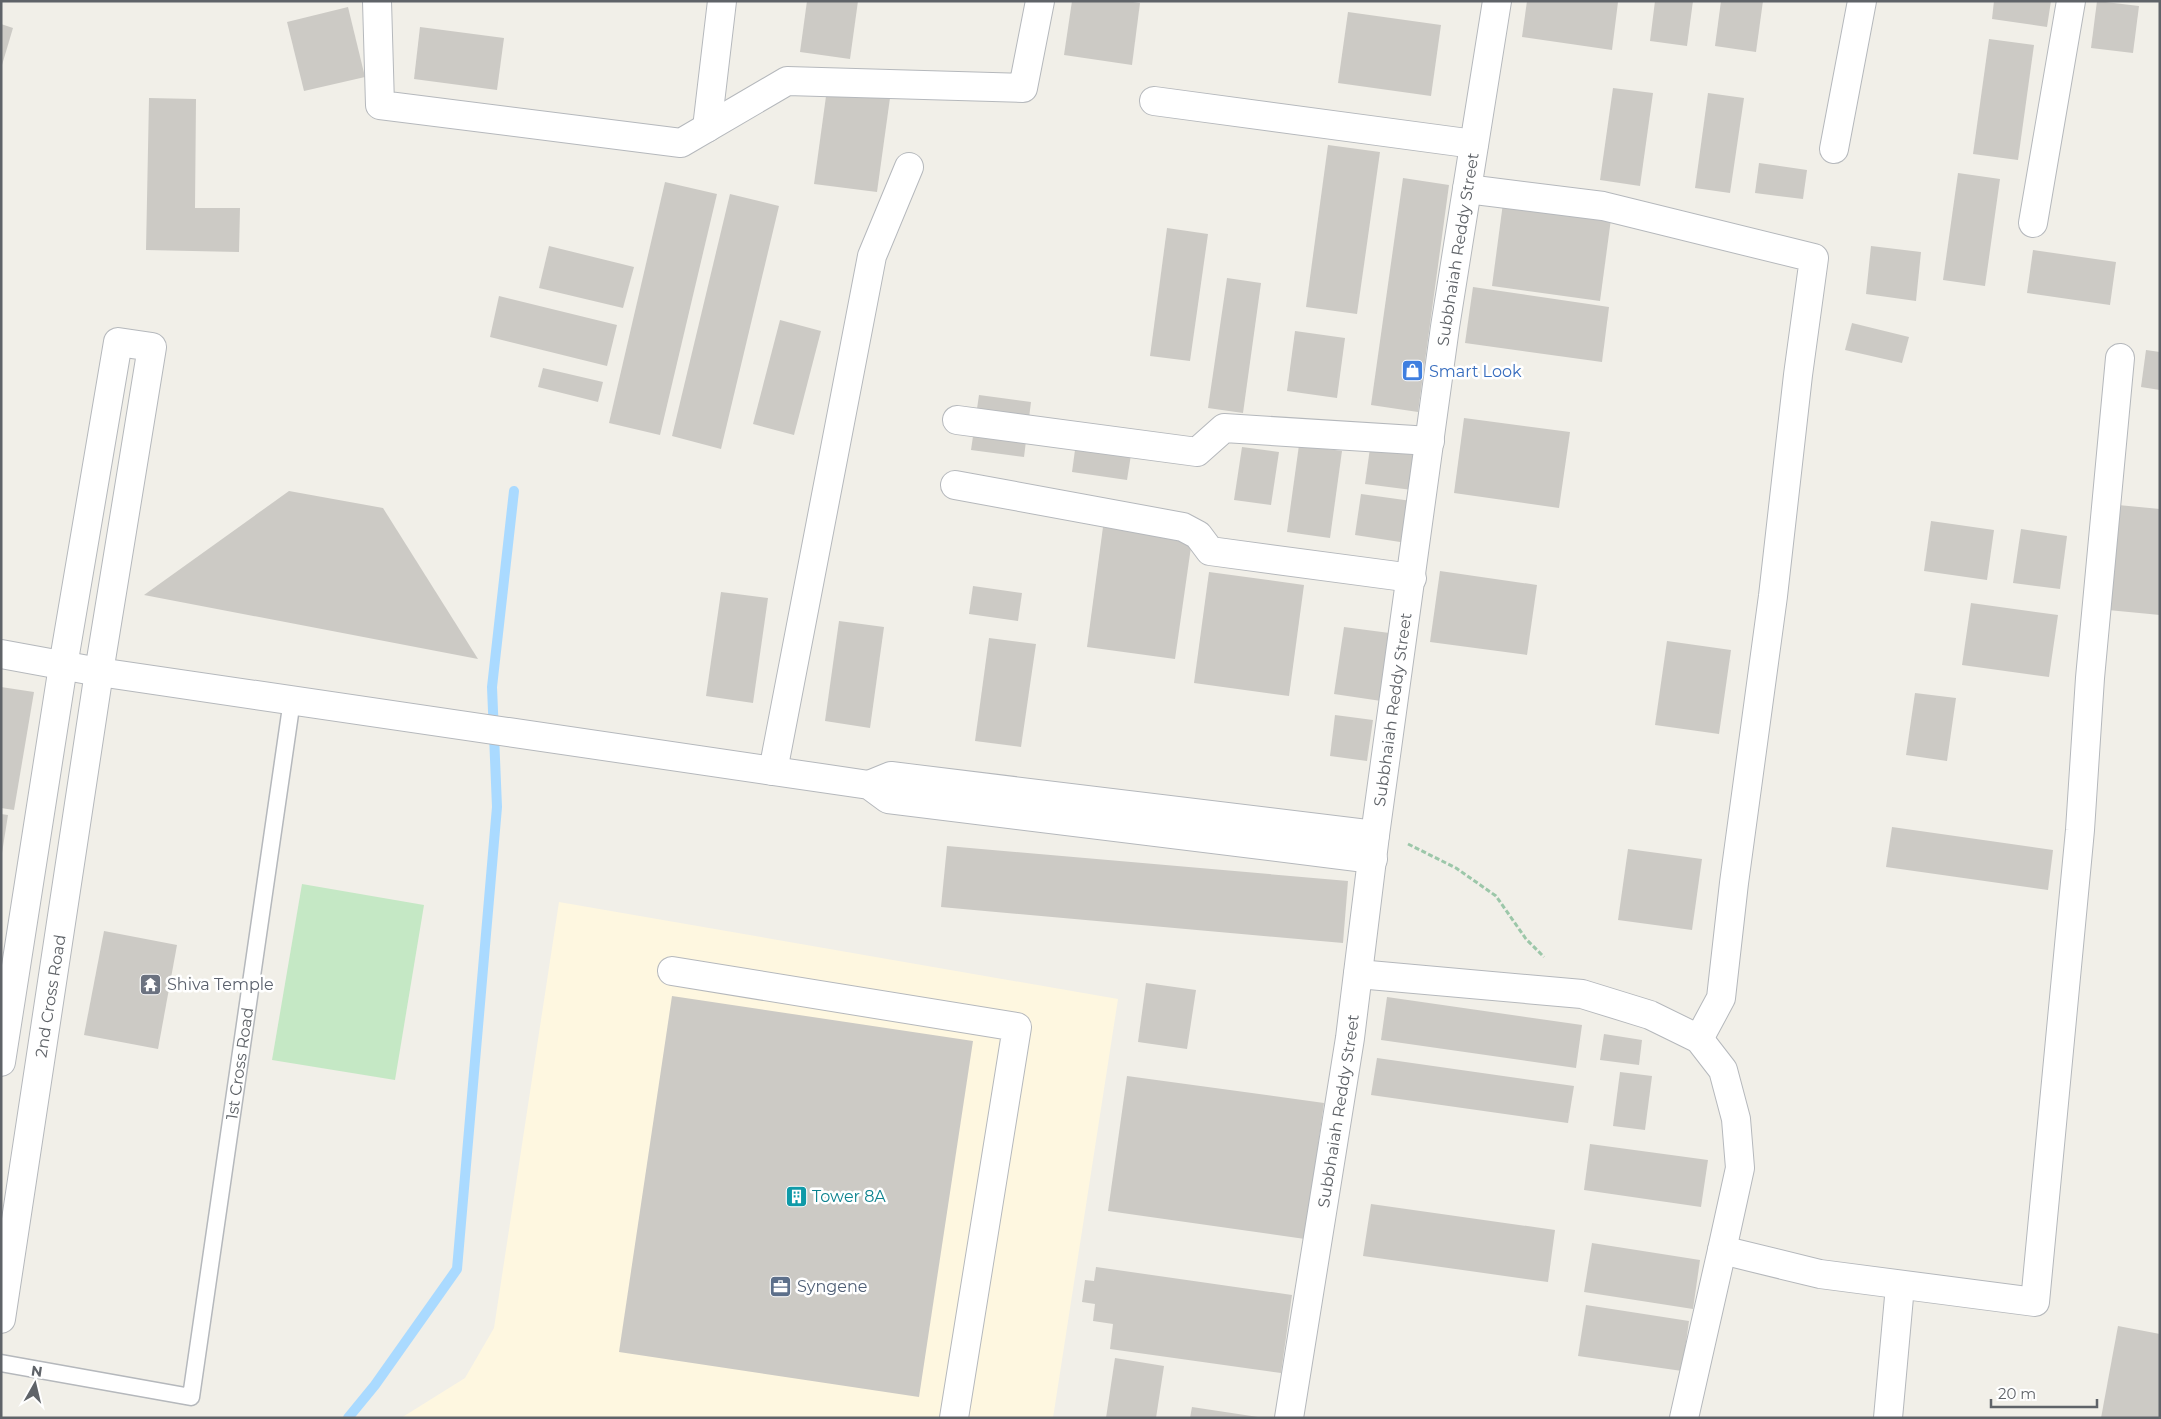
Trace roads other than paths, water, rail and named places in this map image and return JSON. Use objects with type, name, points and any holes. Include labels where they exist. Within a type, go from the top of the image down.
[{"type":"street","points":[[377,1],[380,105],[681,143],[787,82],[1023,88],[1040,1]]},
{"type":"street","points":[[707,128],[722,1]]},
{"type":"street","name":"Subbhaiah Reddy Street","points":[[1290,1418],[1350,1038],[1374,847],[1430,441],[1497,1]]},
{"type":"street","points":[[1834,149],[1862,1]]},
{"type":"street","points":[[2033,223],[2071,1]]},
{"type":"street","points":[[1154,100],[1474,144]]},
{"type":"street","points":[[773,771],[872,256],[909,167]]},
{"type":"street","points":[[1467,190],[1603,206],[1814,258],[1798,375],[1772,606],[1734,883],[1721,998],[1699,1040]]},
{"type":"street","name":"2nd Cross Road","points":[[1,1319],[99,672],[152,347],[118,342],[64,666]]},
{"type":"street","points":[[1722,1250],[1820,1274],[1900,1286],[2035,1302],[2078,850],[2090,678],[2120,358]]},
{"type":"street","points":[[957,420],[1197,452],[1224,428],[1430,441]]},
{"type":"street","points":[[955,485],[1183,527],[1198,535],[1210,551],[1412,578]]},
{"type":"street","points":[[1,654],[99,672],[868,785],[891,776],[1374,847]]},
{"type":"street","points":[[1,1062],[64,666]]},
{"type":"street","points":[[672,972],[1017,1027],[954,1418]]},
{"type":"street","points":[[1358,974],[1582,994],[1650,1015],[1699,1040],[1723,1070],[1736,1119],[1740,1168],[1684,1418]]},
{"type":"street","points":[[1888,1418],[1900,1286]]},
{"type":"lane","name":"1st Cross Road","points":[[1,1363],[191,1397],[292,700]]},
{"type":"waterway","points":[[348,1418],[375,1385],[457,1269],[497,807],[492,687],[514,491]]},
{"type":"place","name":"Smart Look","points":[[1413,371]]},
{"type":"place","name":"Shiva Temple","points":[[151,984]]},
{"type":"place","name":"Tower 8A","points":[[796,1196]]},
{"type":"place","name":"Syngene","points":[[781,1286]]}]
